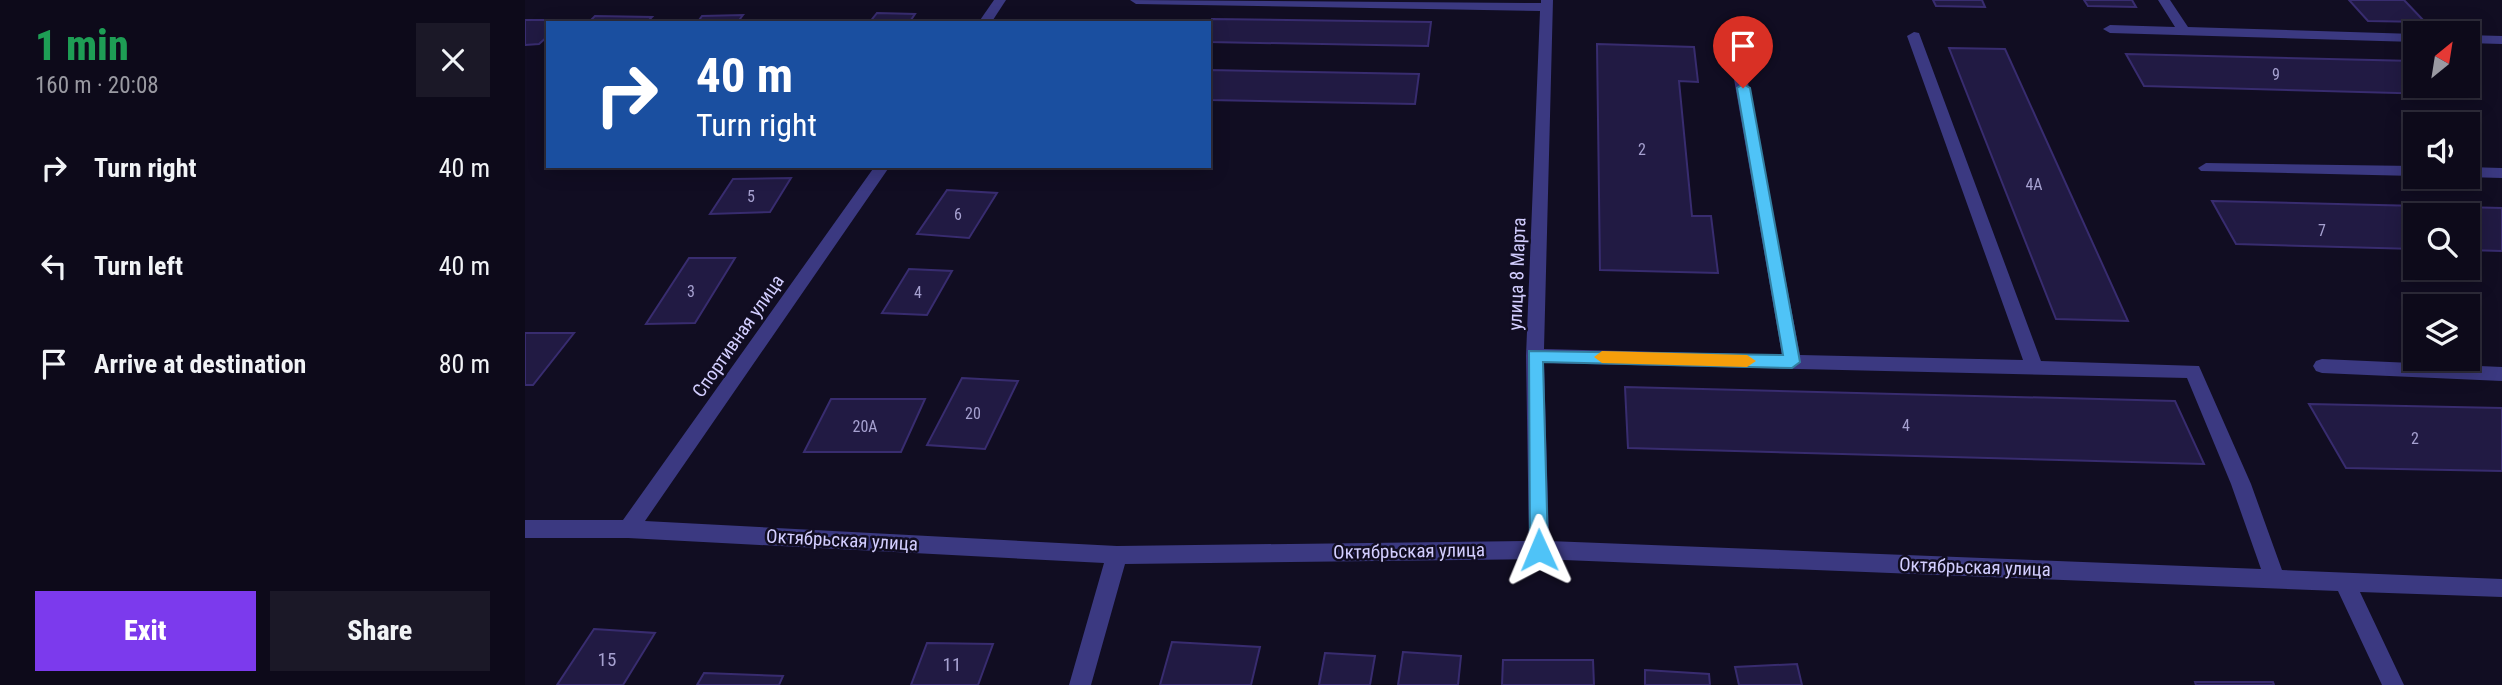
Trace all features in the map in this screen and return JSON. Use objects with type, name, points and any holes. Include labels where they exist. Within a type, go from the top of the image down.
[{"type":"street","points":[[985,21],[1000,0]]},
{"type":"street","points":[[1136,0],[1547,4]]},
{"type":"street","points":[[2164,0],[2184,31]]},
{"type":"street","name":"улица 8 Марта","points":[[1539,550],[1535,356],[1547,4]]},
{"type":"street","points":[[2110,29],[2403,37]]},
{"type":"street","points":[[1733,33],[1792,362]]},
{"type":"street","points":[[1914,36],[2034,367]]},
{"type":"street","points":[[2480,39],[2502,40]]},
{"type":"street","name":"Спортивная улица","points":[[628,529],[882,168]]},
{"type":"street","points":[[2206,168],[2403,171]]},
{"type":"street","points":[[2480,172],[2502,173]]},
{"type":"street","points":[[1535,356],[2193,371],[2241,484],[2274,578]]},
{"type":"street","points":[[2322,366],[2502,373]]},
{"type":"street","name":"Октябрьская улица","points":[[525,529],[628,529],[1118,555],[1539,550],[2502,588]]},
{"type":"street","points":[[1080,685],[1118,555]]},
{"type":"street","points":[[2346,583],[2393,685]]},
{"type":"building","points":[[1933,0],[1982,0],[1985,7],[1936,6]]},
{"type":"building","points":[[2084,0],[2132,0],[2136,7],[2088,6]]},
{"type":"building","points":[[2349,0],[2404,0],[2424,21],[2403,22],[2368,21]]},
{"type":"building","points":[[877,13],[915,14],[910,21],[871,21]]},
{"type":"building","points":[[743,15],[738,21],[698,21],[702,16]]},
{"type":"building","points":[[595,16],[652,17],[648,21],[590,21]]},
{"type":"building","points":[[1212,19],[1431,22],[1428,46],[1211,42]]},
{"type":"building","points":[[525,20],[564,20],[546,21],[546,38],[539,44],[525,45]]},
{"type":"building","points":[[1597,44],[1694,47],[1698,82],[1679,81],[1692,216],[1711,216],[1718,273],[1600,270]]},
{"type":"building","points":[[1949,48],[2005,49],[2128,321],[2056,319]]},
{"type":"building","points":[[2126,54],[2403,61],[2403,93],[2144,86]]},
{"type":"building","points":[[1211,70],[1419,74],[1415,104],[1211,100]]},
{"type":"building","points":[[791,178],[770,212],[710,214],[733,179]]},
{"type":"building","points":[[947,190],[997,193],[969,238],[917,234]]},
{"type":"building","points":[[2212,201],[2403,206],[2403,249],[2236,244]]},
{"type":"building","points":[[2480,207],[2502,208],[2502,251],[2480,250]]},
{"type":"building","points":[[689,258],[735,258],[695,323],[646,324]]},
{"type":"building","points":[[909,269],[952,271],[927,315],[882,313]]},
{"type":"building","points":[[525,333],[574,333],[533,385],[525,385]]},
{"type":"building","points":[[962,378],[1018,381],[985,449],[927,445]]},
{"type":"building","points":[[1625,387],[2175,401],[2204,464],[1628,448]]},
{"type":"building","points":[[831,399],[925,399],[901,452],[804,452]]},
{"type":"building","points":[[2309,404],[2502,408],[2502,471],[2346,468]]},
{"type":"building","points":[[594,629],[655,633],[623,685],[557,685]]},
{"type":"building","points":[[1172,642],[1260,647],[1251,685],[1160,685]]},
{"type":"building","points":[[927,643],[993,644],[978,685],[911,685]]},
{"type":"building","points":[[1403,652],[1461,656],[1458,685],[1398,685]]},
{"type":"building","points":[[1325,653],[1375,656],[1370,685],[1319,685]]},
{"type":"building","points":[[1503,660],[1593,660],[1594,685],[1502,685]]},
{"type":"building","points":[[1797,664],[1802,685],[1739,685],[1735,667]]},
{"type":"building","points":[[1645,670],[1709,674],[1710,685],[1645,685]]},
{"type":"building","points":[[704,673],[783,676],[779,685],[697,685]]},
{"type":"building","points":[[2195,682],[2273,682],[2274,685],[2196,685]]},
{"type":"slow traffic","points":[[1602,357],[1747,361]]},
{"type":"route","points":[[1539,550],[1535,356],[1792,362],[1743,88]]}]
